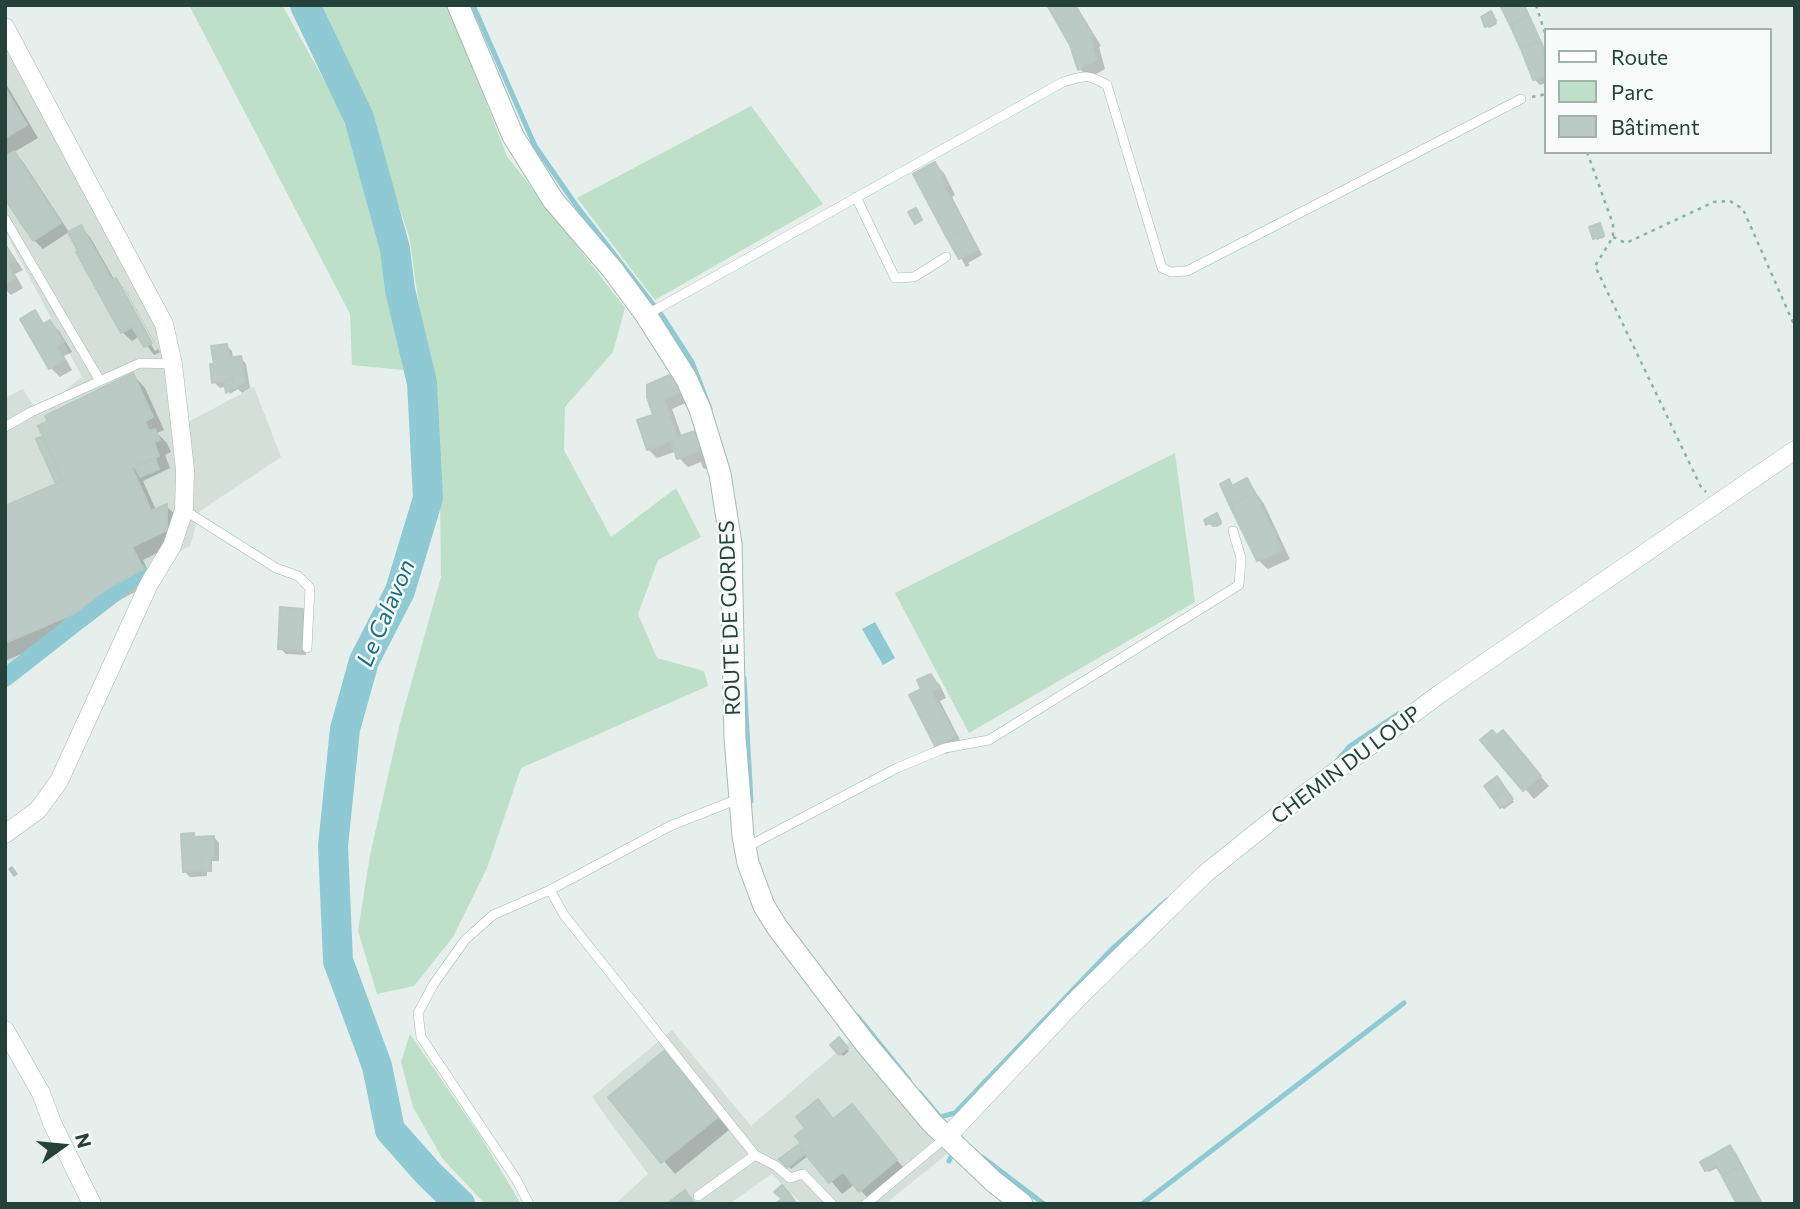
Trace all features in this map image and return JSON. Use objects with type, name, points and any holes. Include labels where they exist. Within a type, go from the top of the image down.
[{"type":"street","name":"ROUTE DE GORDES","points":[[458,5],[513,136],[553,200],[612,269],[646,315],[691,388],[700,409],[720,474],[731,544],[735,738],[745,848],[756,888],[777,927],[865,1043],[946,1138],[1022,1204]]},
{"type":"street","points":[[5,27],[164,324],[173,364],[185,470],[184,510],[172,546],[149,584],[59,781],[38,810],[5,834]]},
{"type":"street","name":"CHEMIN DU LOUP","points":[[946,1138],[1079,996],[1216,865],[1297,800],[1441,693],[1795,450]]},
{"type":"street","points":[[5,1030],[41,1093],[53,1125],[92,1204]]},
{"type":"lane","points":[[646,315],[1063,82],[1090,76],[1107,85],[1162,268],[1171,272],[1187,271],[1521,99]]},
{"type":"lane","points":[[856,197],[895,278],[914,277],[946,257]]},
{"type":"lane","points":[[5,219],[100,380]]},
{"type":"lane","points":[[5,427],[31,412],[140,363],[173,364]]},
{"type":"lane","points":[[184,510],[276,568],[298,576],[310,588],[307,648]]},
{"type":"lane","points":[[745,848],[897,768],[944,748],[989,740],[1239,585],[1241,558],[1233,531]]},
{"type":"lane","points":[[529,1204],[516,1179],[421,1037],[418,1013],[433,985],[464,940],[493,915],[550,890],[670,826],[740,799]]},
{"type":"lane","points":[[550,890],[564,915],[755,1155],[776,1166],[790,1178],[803,1174],[832,1204]]},
{"type":"lane","points":[[866,1204],[946,1138]]},
{"type":"lane","points":[[698,1196],[755,1155]]},
{"type":"path","points":[[1536,5],[1545,33]]},
{"type":"path","points":[[1588,154],[1613,224],[1613,237],[1595,266],[1701,487],[1718,505]]},
{"type":"path","points":[[1613,237],[1626,243],[1714,202],[1730,201],[1743,209],[1795,327]]},
{"type":"shaded area","points":[[5,45],[159,330],[188,422],[254,387],[281,457],[200,511],[190,546],[151,566],[5,669],[5,398],[23,389],[38,412],[82,377],[5,231]]},
{"type":"shaded area","points":[[672,1030],[751,1126],[850,1041],[947,1154],[885,1204],[802,1204],[772,1174],[729,1204],[615,1204],[648,1174],[592,1097]]},
{"type":"green space","points":[[189,5],[282,5],[338,105],[385,239],[403,370],[352,365],[350,314]]},
{"type":"green space","points":[[315,5],[448,5],[507,156],[625,308],[613,352],[565,407],[564,450],[611,537],[676,488],[701,537],[658,560],[638,614],[657,658],[704,671],[708,686],[521,768],[487,868],[453,937],[414,986],[377,994],[358,931],[370,855],[400,723],[441,577],[440,497],[425,347],[409,236],[356,81]]},
{"type":"green space","points":[[751,106],[823,204],[655,300],[577,198]]},
{"type":"green space","points":[[1175,453],[1195,602],[969,733],[895,593]]},
{"type":"green space","points":[[410,1034],[481,1137],[521,1204],[485,1204],[442,1158],[413,1107],[401,1062]]},
{"type":"water","points":[[875,622],[895,658],[883,665],[862,629]]},
{"type":"building","points":[[1047,5],[1074,5],[1093,36],[1091,38],[1096,60],[1078,70],[1070,45]]},
{"type":"building","points":[[1500,5],[1523,5],[1528,16],[1510,25]]},
{"type":"building","points":[[1491,11],[1496,21],[1485,27],[1481,17]]},
{"type":"building","points":[[1528,16],[1540,41],[1521,49],[1510,25]]},
{"type":"building","points":[[1540,41],[1545,54],[1545,75],[1533,80],[1521,49]]},
{"type":"building","points":[[5,88],[27,125],[5,138]]},
{"type":"building","points":[[14,151],[61,223],[33,241],[5,199],[5,156]]},
{"type":"building","points":[[935,162],[947,185],[944,187],[966,228],[947,238],[913,174]]},
{"type":"building","points":[[916,208],[922,220],[915,224],[908,212]]},
{"type":"building","points":[[1600,223],[1604,235],[1593,239],[1589,227]]},
{"type":"building","points":[[81,225],[112,280],[116,278],[152,343],[144,347],[132,327],[121,333],[76,252],[78,251],[68,232]]},
{"type":"building","points":[[966,228],[978,249],[959,259],[947,238]]},
{"type":"building","points":[[5,244],[15,260],[7,264],[16,278],[5,284]]},
{"type":"building","points":[[35,310],[43,324],[50,320],[64,342],[56,347],[65,360],[49,369],[20,319]]},
{"type":"building","points":[[227,344],[229,358],[241,356],[245,382],[234,388],[233,379],[212,383],[210,364],[214,364],[211,346]]},
{"type":"building","points":[[133,373],[153,417],[145,421],[149,431],[155,429],[160,440],[154,442],[159,456],[132,468],[151,511],[167,504],[167,530],[132,547],[143,569],[108,588],[73,614],[5,643],[5,506],[63,481],[38,426],[48,421],[45,416]]},
{"type":"building","points":[[674,373],[682,392],[664,399],[677,437],[695,431],[702,450],[677,459],[671,441],[647,450],[637,420],[653,415],[647,397],[647,385]]},
{"type":"building","points":[[233,379],[234,388],[226,393],[224,381]]},
{"type":"building","points":[[43,436],[63,481],[56,484],[36,439]]},
{"type":"building","points":[[155,458],[159,469],[140,477],[135,467]]},
{"type":"building","points":[[1247,478],[1255,493],[1230,506],[1220,484],[1229,479],[1232,486]]},
{"type":"building","points":[[1255,493],[1282,550],[1257,561],[1230,506]]},
{"type":"building","points":[[1217,513],[1221,522],[1213,526],[1211,522],[1206,525],[1204,520]]},
{"type":"building","points":[[280,607],[303,609],[301,650],[278,649]]},
{"type":"building","points":[[931,674],[939,688],[932,692],[955,736],[935,746],[909,695],[921,689],[917,680]]},
{"type":"building","points":[[1492,730],[1497,735],[1503,730],[1541,776],[1523,791],[1480,740]]},
{"type":"building","points":[[1497,776],[1505,788],[1493,798],[1484,786]]},
{"type":"building","points":[[1505,788],[1513,799],[1500,808],[1493,798]]},
{"type":"building","points":[[194,833],[194,837],[214,836],[214,856],[202,856],[202,871],[183,872],[181,834]]},
{"type":"building","points":[[202,856],[210,856],[210,871],[202,871]]},
{"type":"building","points":[[839,1037],[848,1048],[839,1055],[830,1045]]},
{"type":"building","points":[[664,1051],[718,1117],[661,1163],[608,1097]]},
{"type":"building","points":[[818,1099],[833,1119],[852,1104],[897,1160],[859,1192],[843,1172],[829,1183],[798,1145],[801,1143],[795,1136],[805,1128],[796,1117]]},
{"type":"building","points":[[798,1145],[805,1154],[787,1168],[779,1159]]},
{"type":"building","points":[[1730,1145],[1741,1166],[1722,1176],[1711,1156]]},
{"type":"building","points":[[1711,1156],[1716,1165],[1705,1171],[1700,1162]]},
{"type":"building","points":[[1741,1166],[1762,1204],[1737,1204],[1722,1176]]},
{"type":"building","points":[[782,1185],[789,1193],[782,1199],[774,1192]]},
{"type":"building","points":[[685,1190],[695,1204],[667,1204]]},
{"type":"building","points":[[789,1193],[797,1204],[774,1204],[782,1199]]},
{"type":"waterway","name":"Le Calavon","points":[[305,5],[359,118],[395,249],[400,290],[422,383],[428,498],[400,591],[364,661],[345,729],[333,846],[338,961],[377,1066],[390,1130],[460,1204]]},
{"type":"waterway","points":[[473,5],[535,146],[576,205],[663,317],[692,362],[710,409]]},
{"type":"waterway","points":[[5,678],[139,573]]},
{"type":"waterway","points":[[744,678],[751,801]]},
{"type":"waterway","points":[[1337,761],[1350,746],[1398,714]]},
{"type":"waterway","points":[[920,1093],[940,1117],[955,1113],[1113,948],[1167,900]]},
{"type":"waterway","points":[[1142,1204],[1404,1003]]},
{"type":"waterway","points":[[858,1017],[909,1080]]},
{"type":"waterway","points":[[949,1161],[954,1150]]},
{"type":"waterway","points":[[982,1157],[1044,1204]]}]
